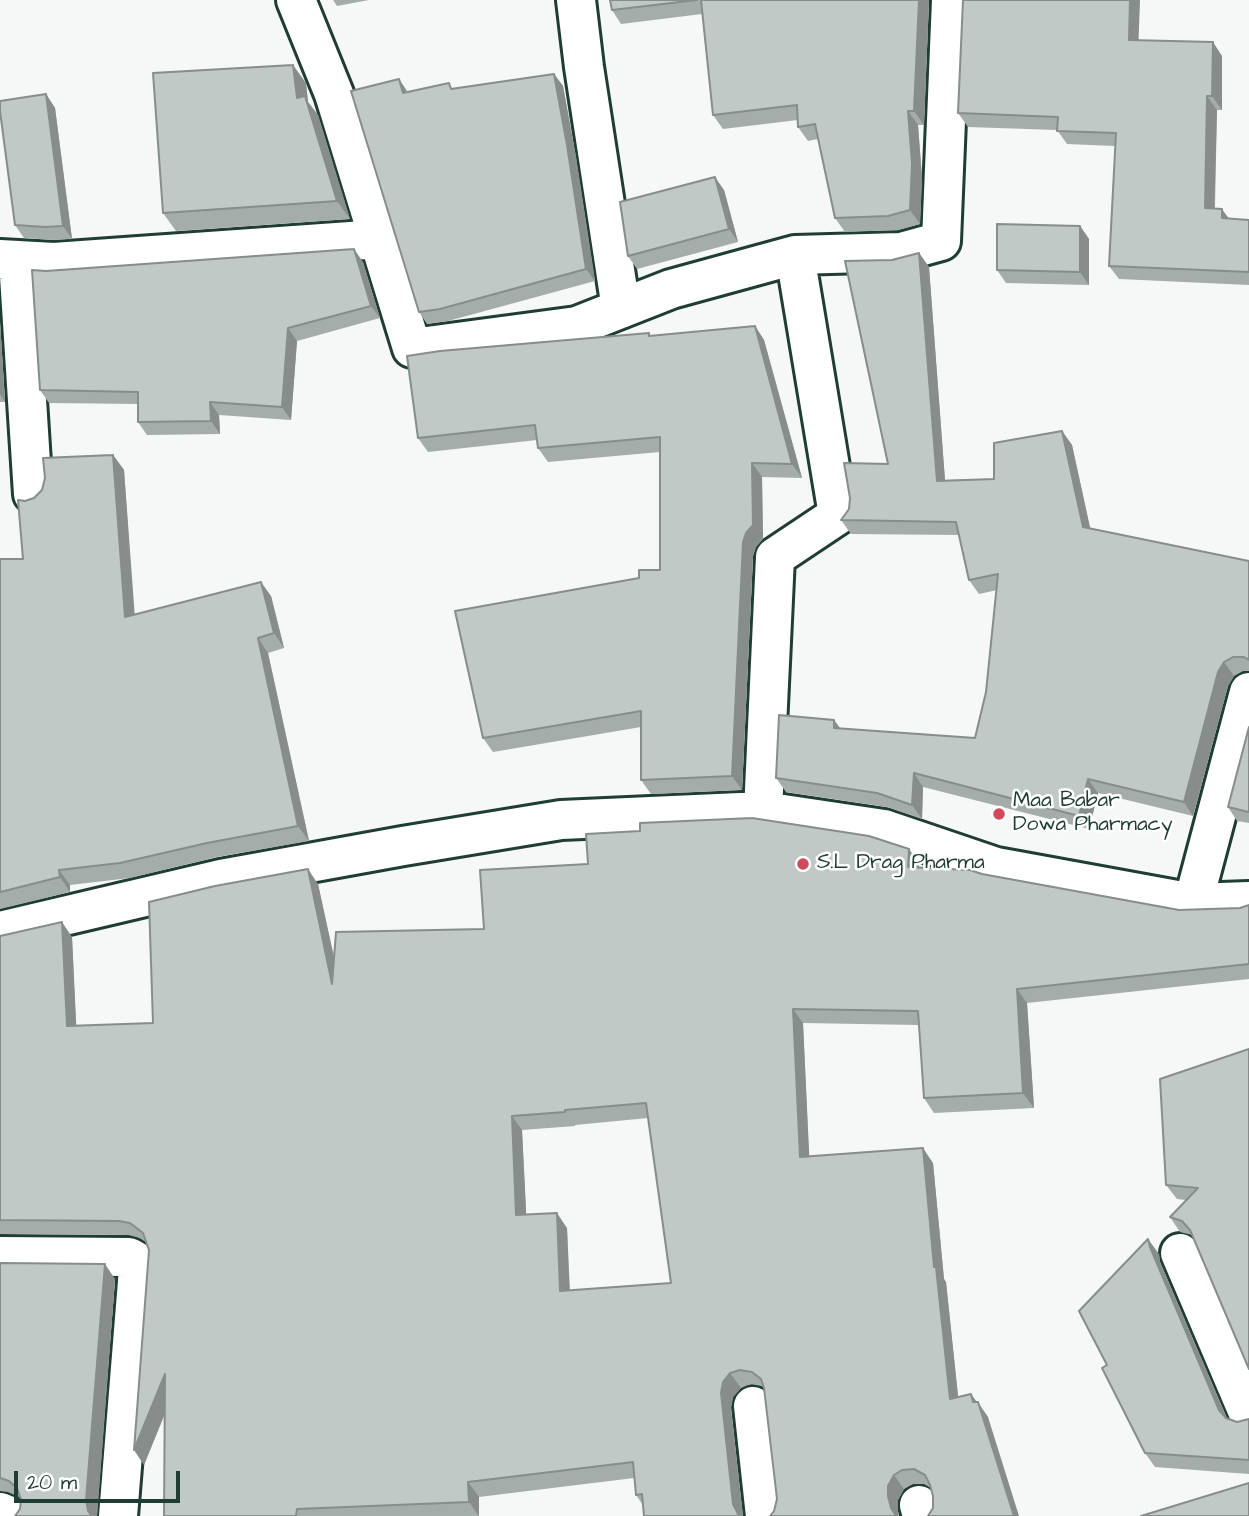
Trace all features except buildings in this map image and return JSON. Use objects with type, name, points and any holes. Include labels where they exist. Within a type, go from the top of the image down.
[{"type":"street","points":[[296,0],[334,94],[412,348],[577,326],[671,289],[795,255],[901,252],[941,241],[951,0]]},
{"type":"street","points":[[576,0],[621,309]]},
{"type":"street","points":[[33,494],[9,259],[54,262],[379,239]]},
{"type":"street","points":[[763,811],[775,557],[838,515],[795,255]]},
{"type":"street","points":[[1193,903],[1249,692]]},
{"type":"street","points":[[0,931],[221,879],[561,820],[763,811],[884,829],[996,867],[1193,903],[1249,901]]},
{"type":"street","points":[[1180,1253],[1249,1415]]},
{"type":"street","points":[[0,1256],[129,1258],[136,1261],[138,1269],[118,1516]]},
{"type":"street","points":[[752,1406],[765,1516]]},
{"type":"street","points":[[0,1512],[10,1516]]},
{"type":"place","name":"Maa Babar Dowa Pharmacy","points":[[999,814]]},
{"type":"place","name":"S.L Drag Pharma","points":[[803,864]]}]
